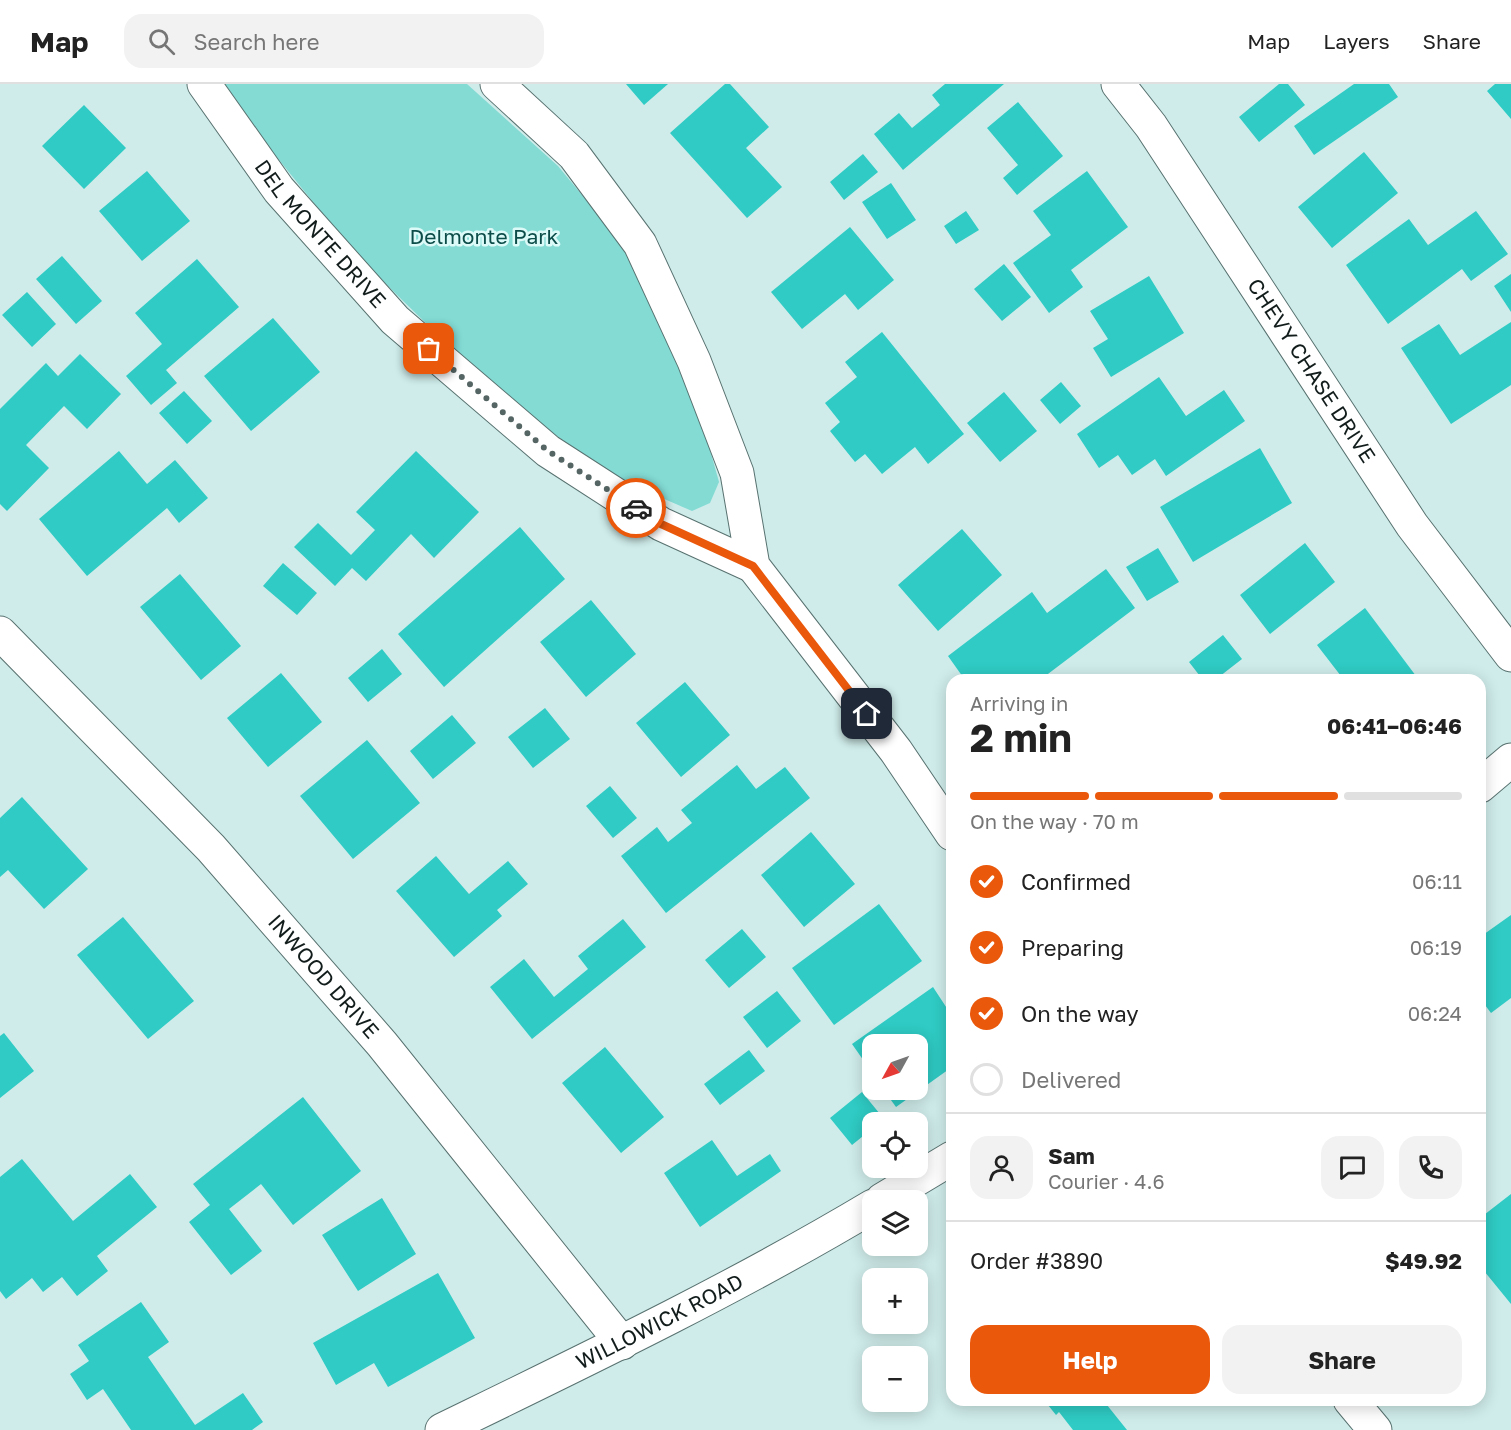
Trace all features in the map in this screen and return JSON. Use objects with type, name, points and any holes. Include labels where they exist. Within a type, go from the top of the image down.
[{"type":"street","name":"DEL MONTE DRIVE","points":[[204,84],[279,190],[404,328],[548,451],[661,524],[753,566]]},
{"type":"street","name":"DEL MONTE DRIVE","points":[[497,84],[574,155],[640,244],[694,361],[736,473],[753,566],[896,751],[946,825]]},
{"type":"street","name":"CHEVY CHASE DRIVE","points":[[1118,84],[1151,126],[1412,525],[1511,656]]},
{"type":"street","name":"INWOOD DRIVE","points":[[0,633],[211,848],[382,1044],[622,1343]]},
{"type":"street","points":[[1486,781],[1511,760]]},
{"type":"street","points":[[899,1190],[946,1162]]},
{"type":"street","name":"WILLOWICK ROAD","points":[[442,1430],[622,1343],[862,1212]]},
{"type":"street","points":[[1355,1406],[1375,1430]]},
{"type":"green space","name":"Delmonte Park","points":[[225,84],[467,84],[558,166],[625,247],[668,334],[705,432],[719,482],[710,503],[692,511],[616,478],[529,416],[435,332],[355,254],[271,150]]},
{"type":"building","points":[[626,84],[668,84],[644,105]]},
{"type":"building","points":[[725,84],[730,84],[769,127],[746,148],[782,187],[747,218],[670,133]]},
{"type":"building","points":[[945,84],[1004,84],[903,170],[874,134],[899,113],[912,128],[940,105],[932,95]]},
{"type":"building","points":[[1279,84],[1288,84],[1305,105],[1259,142],[1239,117]]},
{"type":"building","points":[[1354,84],[1389,84],[1398,97],[1314,155],[1294,126]]},
{"type":"building","points":[[1495,84],[1511,84],[1511,119],[1487,91]]},
{"type":"building","points":[[1018,102],[1063,156],[1017,195],[1003,178],[1018,165],[987,128]]},
{"type":"building","points":[[84,105],[126,148],[84,189],[42,146]]},
{"type":"building","points":[[1364,152],[1398,193],[1332,248],[1298,207]]},
{"type":"building","points":[[863,154],[878,172],[844,200],[830,182]]},
{"type":"building","points":[[147,171],[190,221],[142,261],[99,211]]},
{"type":"building","points":[[1087,171],[1128,227],[1071,270],[1083,287],[1049,313],[1013,263],[1051,235],[1033,211]]},
{"type":"building","points":[[891,183],[916,220],[887,239],[862,202]]},
{"type":"building","points":[[966,211],[979,230],[956,244],[944,226]]},
{"type":"building","points":[[1476,211],[1508,254],[1471,281],[1462,269],[1388,324],[1346,265],[1409,219],[1428,245]]},
{"type":"building","points":[[850,227],[894,280],[858,310],[845,294],[802,329],[771,292]]},
{"type":"building","points":[[62,256],[102,301],[76,324],[36,279]]},
{"type":"building","points":[[197,259],[239,307],[166,370],[177,383],[151,405],[126,376],[162,344],[135,313]]},
{"type":"building","points":[[1004,264],[1031,297],[1002,321],[974,289]]},
{"type":"building","points":[[1511,274],[1511,312],[1494,286]]},
{"type":"building","points":[[1149,276],[1184,333],[1111,377],[1093,348],[1108,339],[1090,311]]},
{"type":"building","points":[[27,292],[56,324],[32,347],[2,315]]},
{"type":"building","points":[[273,318],[320,372],[251,431],[204,376]]},
{"type":"building","points":[[1511,322],[1511,385],[1451,424],[1401,348],[1439,324],[1460,355]]},
{"type":"building","points":[[882,332],[964,434],[928,464],[915,447],[882,474],[865,454],[855,462],[830,431],[840,422],[825,403],[857,377],[845,362]]},
{"type":"building","points":[[80,354],[121,394],[87,429],[64,406],[26,445],[49,468],[7,511],[0,504],[0,409],[46,363],[58,376]]},
{"type":"building","points":[[1159,377],[1186,416],[1224,390],[1245,421],[1166,476],[1155,459],[1132,475],[1118,455],[1099,468],[1077,434]]},
{"type":"building","points":[[1061,382],[1081,406],[1060,424],[1040,400]]},
{"type":"building","points":[[184,391],[212,421],[187,444],[159,413]]},
{"type":"building","points":[[1004,392],[1037,431],[1000,462],[967,423]]},
{"type":"building","points":[[1260,448],[1292,503],[1193,562],[1160,507]]},
{"type":"building","points":[[119,451],[147,484],[175,460],[208,498],[179,523],[167,508],[87,576],[39,519]]},
{"type":"building","points":[[416,451],[479,512],[434,558],[411,534],[366,581],[352,568],[335,586],[294,547],[318,523],[351,555],[375,530],[356,512]]},
{"type":"building","points":[[520,527],[565,579],[444,687],[398,634]]},
{"type":"building","points":[[962,529],[1002,575],[938,631],[898,585]]},
{"type":"building","points":[[1305,543],[1335,582],[1270,634],[1240,595]]},
{"type":"building","points":[[1158,548],[1179,582],[1147,601],[1126,567]]},
{"type":"building","points":[[283,563],[317,593],[297,615],[263,586]]},
{"type":"building","points":[[1106,569],[1135,608],[1048,674],[961,674],[948,656],[1032,592],[1047,613]]},
{"type":"building","points":[[180,574],[241,646],[201,680],[140,607]]},
{"type":"building","points":[[591,600],[636,654],[586,697],[540,642]]},
{"type":"building","points":[[1365,608],[1414,674],[1339,674],[1317,645]]},
{"type":"building","points":[[1223,635],[1242,659],[1223,674],[1198,674],[1189,662]]},
{"type":"building","points":[[382,649],[402,674],[368,702],[348,678]]},
{"type":"building","points":[[281,673],[322,722],[268,767],[227,718]]},
{"type":"building","points":[[685,682],[730,735],[681,777],[636,723]]},
{"type":"building","points":[[545,708],[570,739],[533,768],[508,737]]},
{"type":"building","points":[[452,715],[476,743],[433,779],[410,751]]},
{"type":"building","points":[[367,740],[420,803],[353,859],[300,796]]},
{"type":"building","points":[[737,765],[756,789],[785,767],[810,798],[666,913],[621,856],[657,827],[668,842],[692,823],[681,810]]},
{"type":"building","points":[[610,786],[637,818],[613,838],[586,806]]},
{"type":"building","points":[[22,797],[88,869],[44,909],[8,870],[0,877],[0,818]]},
{"type":"building","points":[[811,832],[855,884],[804,927],[761,875]]},
{"type":"building","points":[[436,856],[469,894],[508,861],[528,884],[497,910],[502,916],[454,957],[396,891]]},
{"type":"building","points":[[879,904],[922,961],[834,1025],[792,968]]},
{"type":"building","points":[[1511,915],[1511,998],[1491,1013],[1486,1006],[1486,933]]},
{"type":"building","points":[[123,917],[194,1001],[148,1039],[77,955]]},
{"type":"building","points":[[623,919],[646,947],[532,1039],[490,987],[524,959],[554,997],[588,969],[578,956]]},
{"type":"building","points":[[742,929],[766,957],[729,988],[705,960]]},
{"type":"building","points":[[933,987],[946,1007],[946,1071],[928,1084],[928,1034],[866,1034]]},
{"type":"building","points":[[777,991],[801,1021],[767,1048],[743,1017]]},
{"type":"building","points":[[4,1033],[34,1071],[0,1098],[0,1036]]},
{"type":"building","points":[[862,1037],[862,1058],[852,1044]]},
{"type":"building","points":[[605,1047],[664,1117],[621,1153],[562,1083]]},
{"type":"building","points":[[749,1050],[765,1071],[720,1105],[704,1084]]},
{"type":"building","points":[[862,1092],[862,1100],[869,1100],[878,1112],[862,1112],[862,1137],[852,1145],[830,1118]]},
{"type":"building","points":[[303,1097],[361,1171],[293,1225],[261,1184],[229,1209],[262,1251],[231,1275],[189,1222],[210,1205],[193,1184]]},
{"type":"building","points":[[891,1100],[906,1100],[896,1107]]},
{"type":"building","points":[[712,1140],[737,1176],[770,1154],[781,1171],[700,1227],[664,1173]]},
{"type":"building","points":[[22,1159],[73,1221],[130,1174],[157,1207],[97,1256],[108,1271],[77,1296],[62,1277],[43,1292],[32,1278],[6,1299],[0,1291],[0,1177]]},
{"type":"building","points":[[1511,1194],[1511,1304],[1486,1273],[1486,1213]]},
{"type":"building","points":[[382,1198],[416,1254],[358,1291],[322,1235]]},
{"type":"building","points":[[438,1273],[475,1338],[388,1387],[374,1363],[336,1385],[313,1343]]},
{"type":"building","points":[[141,1302],[169,1342],[148,1357],[195,1425],[243,1393],[263,1422],[252,1430],[131,1430],[103,1389],[87,1400],[70,1374],[89,1361],[78,1345]]},
{"type":"building","points":[[1049,1406],[1108,1406],[1127,1430],[1073,1430],[1059,1412],[1056,1415]]},
{"type":"way so far","points":[[429,349],[548,451],[636,508]]},
{"type":"route","points":[[636,508],[661,524],[753,566],[867,714]]}]
